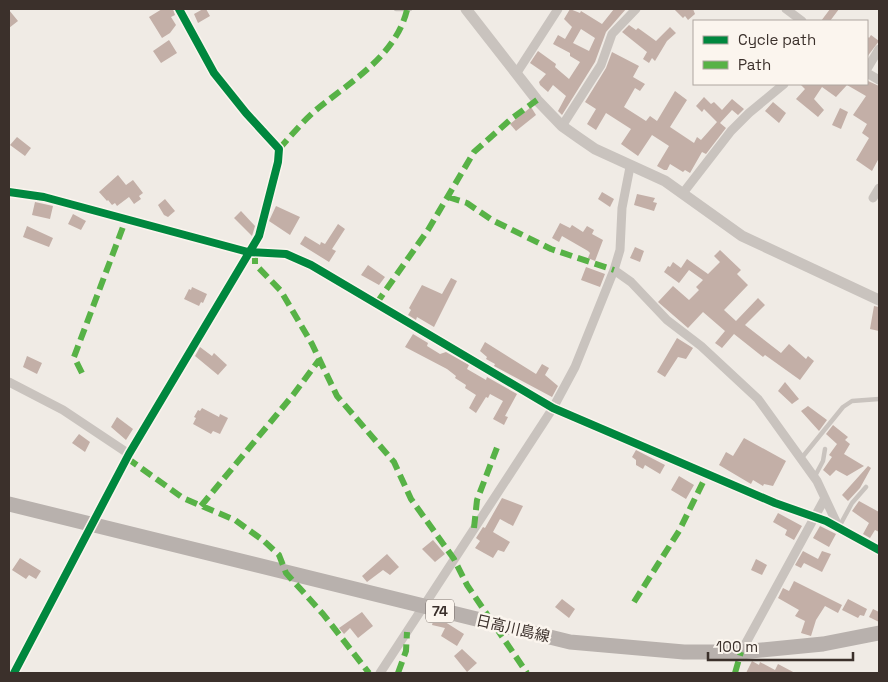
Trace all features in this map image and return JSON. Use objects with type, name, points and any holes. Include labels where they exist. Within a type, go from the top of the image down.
[{"type":"main road","name":"日高川島線","points":[[9,504],[570,642],[684,652],[741,652],[823,644],[879,633]]},
{"type":"street","points":[[14,673],[129,454],[258,236],[278,162],[280,149],[246,113],[214,73],[179,9]]},
{"type":"street","points":[[466,9],[537,100],[562,126],[595,149],[665,181],[742,236],[879,300]]},
{"type":"street","points":[[516,74],[558,9]]},
{"type":"street","points":[[562,126],[601,65],[612,34],[636,9]]},
{"type":"street","points":[[786,9],[801,20]]},
{"type":"street","points":[[868,67],[879,49]]},
{"type":"street","points":[[868,74],[879,80]]},
{"type":"street","points":[[683,193],[731,131],[749,113],[783,85]]},
{"type":"street","points":[[380,673],[553,408],[575,367],[614,270],[620,250],[622,208],[630,166]]},
{"type":"street","points":[[873,198],[879,188]]},
{"type":"street","points":[[9,192],[44,197],[248,252],[286,254],[311,265],[553,408],[813,518],[826,521],[879,550]]},
{"type":"street","points":[[614,270],[631,282],[667,320],[701,346],[758,399],[814,478],[839,528]]},
{"type":"street","points":[[9,382],[63,410],[129,454]]},
{"type":"street","points":[[741,652],[825,498]]},
{"type":"lane","points":[[396,9],[410,9]]},
{"type":"lane","points":[[800,460],[843,407],[857,400],[879,399]]},
{"type":"lane","points":[[814,478],[823,461],[825,449]]},
{"type":"lane","points":[[839,528],[852,502],[866,487]]},
{"type":"building","points":[[162,9],[173,9],[175,15],[171,17],[176,25],[170,33],[162,38],[149,17]]},
{"type":"building","points":[[206,9],[210,16],[198,23],[194,14]]},
{"type":"building","points":[[570,9],[580,13],[581,11],[602,24],[614,9],[626,9],[606,32],[595,62],[562,115],[558,111],[566,96],[553,85],[548,92],[540,85],[539,82],[546,74],[530,63],[538,51],[556,64],[555,67],[569,79],[580,62],[570,56],[570,53],[553,44],[558,35],[565,39],[572,27],[564,19]],"holes":[[[581,29],[595,38],[589,51],[573,43]]]},
{"type":"building","points":[[674,9],[693,9],[695,14],[688,20],[685,16],[683,18]]},
{"type":"building","points":[[830,9],[839,9],[831,20],[822,20]]},
{"type":"building","points":[[9,10],[18,21],[9,28]]},
{"type":"building","points":[[629,25],[636,30],[638,28],[656,41],[670,27],[676,33],[667,41],[655,61],[652,58],[649,63],[643,59],[647,52],[622,32]]},
{"type":"building","points":[[871,35],[879,41],[868,56],[868,37]]},
{"type":"building","points":[[169,40],[177,53],[161,63],[153,51]]},
{"type":"building","points":[[612,52],[639,66],[633,77],[645,84],[640,91],[635,88],[624,107],[646,121],[650,116],[657,121],[675,91],[687,100],[670,127],[694,143],[697,137],[701,140],[717,122],[704,109],[702,112],[696,106],[704,97],[711,104],[714,102],[722,110],[732,99],[744,109],[738,115],[732,110],[720,123],[726,128],[706,154],[702,152],[690,173],[685,170],[683,172],[670,164],[667,170],[657,166],[669,146],[652,135],[638,156],[621,144],[631,129],[606,113],[596,130],[587,124],[596,109],[585,102],[606,68]]},
{"type":"building","points":[[868,81],[879,86],[879,158],[872,171],[856,160],[869,138],[862,133],[867,124],[853,115],[866,96],[847,85],[868,85]]},
{"type":"building","points":[[801,85],[847,85],[836,97],[822,87],[814,99],[824,110],[818,117],[796,99],[805,89]]},
{"type":"building","points":[[773,102],[786,113],[779,123],[765,111]]},
{"type":"building","points":[[531,107],[536,115],[516,131],[510,124]]},
{"type":"building","points":[[840,108],[848,112],[841,129],[832,125]]},
{"type":"building","points":[[17,137],[31,148],[25,156],[10,145]]},
{"type":"building","points":[[118,175],[126,185],[133,180],[143,193],[139,196],[141,199],[134,204],[129,197],[117,206],[115,203],[112,205],[107,201],[99,192]]},
{"type":"building","points":[[602,192],[614,199],[610,207],[598,199]]},
{"type":"building","points":[[637,194],[655,198],[653,202],[657,203],[654,211],[634,205]]},
{"type":"building","points":[[165,199],[175,211],[168,217],[164,215],[158,205]]},
{"type":"building","points":[[35,202],[53,206],[50,219],[32,215]]},
{"type":"building","points":[[276,206],[300,217],[290,235],[269,221]]},
{"type":"building","points":[[241,211],[255,226],[252,236],[234,218]]},
{"type":"building","points":[[73,214],[86,221],[81,230],[68,224]]},
{"type":"building","points":[[560,223],[570,228],[572,225],[583,232],[587,226],[594,230],[592,234],[603,240],[595,261],[588,258],[590,253],[588,251],[562,236],[559,242],[552,238]]},
{"type":"building","points":[[338,224],[345,229],[332,249],[336,251],[329,262],[300,244],[305,236],[320,245],[321,242],[325,244]]},
{"type":"building","points":[[27,226],[53,238],[49,247],[23,237]]},
{"type":"building","points":[[635,247],[644,251],[640,262],[630,258]]},
{"type":"building","points":[[720,250],[741,270],[737,274],[748,285],[724,310],[736,321],[758,298],[765,305],[745,325],[781,353],[789,344],[806,359],[808,356],[814,361],[800,380],[765,355],[763,357],[734,334],[722,348],[715,343],[725,331],[703,312],[688,328],[658,302],[673,286],[689,300],[699,290],[696,287],[703,280],[689,270],[679,283],[664,272],[668,266],[670,267],[673,262],[681,268],[687,259],[708,274],[720,262],[714,256]]},
{"type":"building","points":[[368,265],[385,277],[379,285],[361,275]]},
{"type":"building","points":[[586,267],[605,274],[600,287],[581,280]]},
{"type":"building","points":[[451,278],[457,281],[434,327],[417,317],[416,320],[408,315],[411,310],[409,308],[422,285],[442,294]]},
{"type":"building","points":[[192,287],[207,294],[203,303],[201,302],[199,306],[184,299]]},
{"type":"building","points":[[874,306],[879,307],[879,331],[870,329]]},
{"type":"building","points":[[413,334],[428,343],[427,346],[440,354],[446,352],[469,365],[467,369],[486,380],[487,377],[517,394],[505,416],[508,417],[504,425],[493,419],[503,401],[490,394],[476,413],[469,408],[476,395],[465,388],[466,385],[455,378],[456,376],[447,369],[405,347]]},
{"type":"building","points":[[677,338],[693,348],[686,359],[678,357],[665,377],[657,372]]},
{"type":"building","points":[[485,342],[536,374],[542,364],[549,368],[545,375],[558,386],[552,397],[494,366],[495,364],[486,359],[487,357],[480,351]]},
{"type":"building","points":[[200,347],[212,356],[214,353],[227,365],[218,375],[195,356]]},
{"type":"building","points":[[27,356],[42,363],[37,374],[23,367]]},
{"type":"building","points":[[785,382],[799,399],[792,404],[778,391]]},
{"type":"building","points":[[808,406],[827,420],[819,431],[801,411]]},
{"type":"building","points":[[202,408],[219,417],[220,414],[228,418],[220,434],[213,431],[211,434],[193,424],[196,418],[194,417],[198,410],[200,411]]},
{"type":"building","points":[[117,417],[133,429],[126,440],[111,427]]},
{"type":"building","points":[[833,425],[848,437],[845,440],[850,444],[844,454],[864,466],[847,476],[836,470],[830,476],[823,470],[832,457],[829,455],[837,444],[826,434]]},
{"type":"building","points":[[79,434],[90,442],[85,452],[72,443]]},
{"type":"building","points":[[744,438],[786,461],[773,486],[764,484],[763,486],[753,480],[751,484],[719,465],[726,452],[733,456]]},
{"type":"building","points":[[636,450],[665,465],[660,474],[645,465],[643,469],[636,465],[636,460],[632,457]]},
{"type":"building","points":[[868,466],[871,468],[860,488],[848,501],[842,495]]},
{"type":"building","points":[[679,476],[694,485],[686,499],[671,490]]},
{"type":"building","points":[[502,498],[523,506],[513,526],[500,519],[493,532],[510,542],[504,552],[498,550],[493,558],[475,548],[480,541],[476,538],[483,527],[485,528]]},
{"type":"building","points":[[859,501],[879,512],[879,532],[875,530],[870,538],[863,534],[869,523],[852,511]]},
{"type":"building","points":[[778,513],[802,526],[794,540],[785,535],[787,530],[773,522]]},
{"type":"building","points":[[820,526],[836,534],[829,547],[813,538]]},
{"type":"building","points":[[433,540],[445,554],[435,562],[422,549]]},
{"type":"building","points":[[803,551],[818,559],[822,551],[831,554],[822,572],[804,563],[801,568],[795,565]]},
{"type":"building","points":[[387,554],[399,567],[390,575],[383,570],[367,582],[362,576]]},
{"type":"building","points":[[20,558],[41,571],[36,579],[29,575],[26,579],[12,570]]},
{"type":"building","points":[[756,559],[767,565],[762,575],[751,570]]},
{"type":"building","points":[[794,581],[842,605],[838,613],[825,606],[816,620],[811,636],[801,633],[805,621],[795,616],[799,610],[778,598],[783,588],[789,591]]},
{"type":"building","points":[[562,599],[575,609],[569,618],[555,607]]},
{"type":"building","points":[[848,599],[867,609],[864,616],[860,615],[858,618],[842,610]]},
{"type":"building","points":[[873,609],[879,612],[879,622],[869,617]]},
{"type":"building","points":[[362,612],[373,626],[358,638],[350,628],[344,634],[339,628]]},
{"type":"building","points":[[434,618],[442,620],[464,634],[457,646],[441,636],[445,628],[432,625]]},
{"type":"building","points":[[462,649],[477,663],[467,672],[454,656]]},
{"type":"building","points":[[752,661],[759,665],[760,662],[775,670],[778,664],[795,673],[746,673]]},
{"type":"marked path","points":[[279,149],[301,124],[382,55],[401,27],[407,10]]},
{"type":"marked path","points":[[376,304],[428,230],[474,152],[511,119],[537,100]]},
{"type":"marked path","points":[[448,197],[467,203],[492,220],[551,249],[614,270]]},
{"type":"marked path","points":[[82,373],[74,357],[126,219]]},
{"type":"marked path","points":[[255,252],[255,264],[281,291],[312,344],[337,396],[394,462],[411,499],[454,559],[467,585],[527,673]]},
{"type":"marked path","points":[[201,506],[293,395],[319,360]]},
{"type":"marked path","points":[[474,528],[477,500],[498,445]]},
{"type":"marked path","points":[[127,458],[183,498],[235,520],[264,541],[279,555],[286,573],[323,614],[369,673]]},
{"type":"marked path","points":[[634,602],[679,531],[707,474]]},
{"type":"marked path","points":[[398,673],[406,651],[407,632]]},
{"type":"marked path","points":[[735,673],[741,652]]},
{"type":"cycle path","points":[[14,673],[129,454],[259,236],[278,162],[279,149],[246,113],[214,73],[179,9]]},
{"type":"cycle path","points":[[9,192],[44,197],[248,252],[286,254],[311,265],[553,408],[775,503],[826,521],[879,550]]}]
